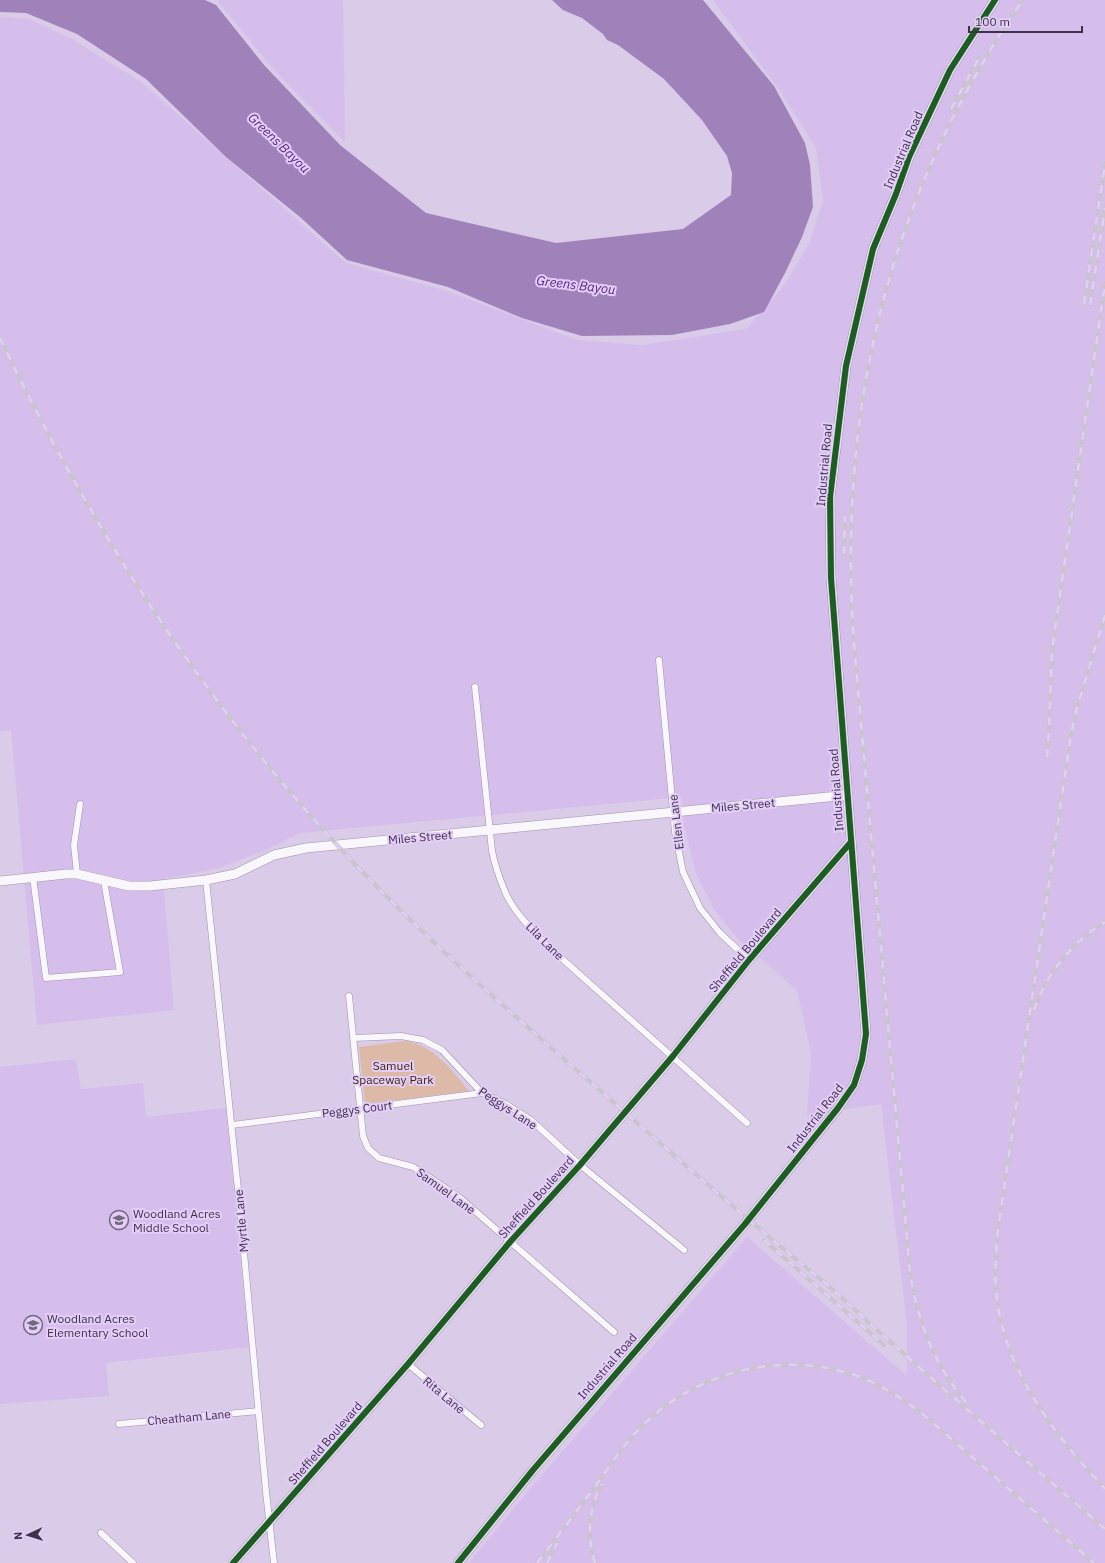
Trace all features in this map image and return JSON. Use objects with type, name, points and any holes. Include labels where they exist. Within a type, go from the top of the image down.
[{"type":"street","name":"Industrial Road","points":[[458,1563],[532,1470],[745,1224],[838,1108],[854,1085],[862,1060],[866,1034],[831,578],[830,497],[846,366],[873,249],[896,194],[909,156],[950,70],[995,0]]},
{"type":"street","name":"Ellen Lane","points":[[659,660],[675,832],[683,872],[700,908],[720,933],[749,960]]},
{"type":"street","name":"Lila Lane","points":[[475,687],[492,851],[497,872],[507,896],[527,925],[551,949],[747,1123]]},
{"type":"street","name":"Miles Street","points":[[0,882],[33,877],[77,874],[129,886],[150,886],[206,880],[235,874],[274,855],[293,850],[330,845],[489,831],[848,795]]},
{"type":"street","points":[[77,874],[74,845],[80,804]]},
{"type":"street","name":"Sheffield Boulevard","points":[[233,1563],[408,1364],[510,1242],[580,1165],[673,1056],[749,960],[851,842]]},
{"type":"street","points":[[33,877],[46,978],[120,972],[104,881]]},
{"type":"street","name":"Myrtle Lane","points":[[206,880],[232,1125],[258,1411],[274,1563]]},
{"type":"street","name":"Samuel Lane","points":[[349,996],[363,1136],[368,1148],[379,1158],[413,1167],[460,1198],[614,1332]]},
{"type":"street","name":"Peggys Lane","points":[[354,1038],[401,1036],[423,1040],[442,1050],[482,1093],[504,1102],[531,1120],[580,1165],[684,1250]]},
{"type":"street","name":"Peggys Court","points":[[232,1125],[482,1093]]},
{"type":"street","name":"Rita Lane","points":[[408,1364],[481,1425]]},
{"type":"street","name":"Cheatham Lane","points":[[119,1424],[258,1411]]},
{"type":"street","points":[[101,1533],[133,1563]]},
{"type":"shaded area","points":[[217,0],[343,0],[345,142],[274,70]]},
{"type":"shaded area","points":[[713,0],[1105,0],[1105,1563],[469,1563],[524,1496],[747,1237],[907,1376],[907,1325],[881,1104],[807,1115],[811,1053],[797,990],[739,940],[715,911],[696,874],[684,826],[682,797],[300,833],[266,850],[219,868],[163,879],[174,1010],[37,1025],[11,730],[0,731],[0,17],[29,19],[74,40],[141,82],[346,263],[447,291],[577,340],[642,345],[746,329],[783,287],[809,244],[823,200],[816,148],[780,91]]},
{"type":"shaded area","name":"Woodland Acres Middle School","points":[[76,1059],[81,1089],[143,1083],[146,1117],[226,1108],[249,1347],[106,1363],[109,1396],[0,1404],[0,1067]]},
{"type":"green space","name":"Samuel Spaceway Park","points":[[405,1041],[415,1043],[434,1053],[449,1067],[469,1091],[365,1104],[359,1047]]},
{"type":"water","name":"Greens Bayou","points":[[0,0],[205,0],[216,5],[264,65],[340,145],[426,213],[556,243],[683,229],[731,195],[732,173],[727,156],[702,120],[664,79],[618,45],[607,40],[603,34],[582,18],[563,10],[552,0],[703,0],[774,86],[805,143],[810,165],[813,207],[802,237],[764,312],[730,324],[672,335],[582,336],[522,318],[448,287],[347,260],[300,217],[226,157],[146,79],[77,34],[26,13],[0,12]]},
{"type":"railway","points":[[966,1402],[945,1373],[929,1341],[917,1307],[910,1272],[854,644],[851,572],[852,501],[858,431],[869,362],[885,294],[906,227],[932,161],[964,96],[992,47],[1023,0]]},
{"type":"railway","points":[[951,109],[979,58]]},
{"type":"railway","points":[[1084,304],[1105,163]]},
{"type":"railway","points":[[1090,305],[1105,208]]},
{"type":"railway","points":[[1047,757],[1052,650],[1105,283]]},
{"type":"railway","points":[[0,338],[35,409],[73,479],[113,547],[156,614],[201,679],[249,742],[300,803],[353,862],[439,947],[528,1028],[732,1206],[830,1287],[885,1337],[1105,1529]]},
{"type":"railway","points":[[844,554],[845,516]]},
{"type":"railway","points":[[1105,615],[1077,708],[1071,734],[998,1229],[995,1272],[997,1299],[1002,1326],[1022,1378],[1052,1425],[1105,1489]]},
{"type":"railway","points":[[1034,1010],[1039,996],[1053,971],[1071,949],[1105,922]]},
{"type":"railway","points":[[764,1240],[884,1345]]},
{"type":"railway","points":[[537,1563],[626,1444],[644,1424],[666,1405],[691,1390],[717,1378],[744,1370],[772,1366],[801,1365],[829,1368],[857,1376],[884,1388],[901,1399],[925,1416],[1094,1563]]},
{"type":"railway","points":[[595,1563],[592,1553],[590,1523],[597,1493],[602,1484]]},
{"type":"railway","points":[[547,1563],[557,1543]]},
{"type":"cycle path","points":[[458,1563],[533,1470],[745,1224],[838,1108],[854,1085],[862,1060],[866,1034],[831,578],[830,497],[846,366],[873,249],[896,194],[909,157],[950,70],[995,0]]},
{"type":"cycle path","points":[[233,1563],[408,1364],[510,1242],[580,1165],[673,1056],[749,960],[851,842]]},
{"type":"place","name":"Woodland Acres Middle School","points":[[119,1220]]},
{"type":"place","name":"Woodland Acres Elementary School","points":[[33,1325]]}]
